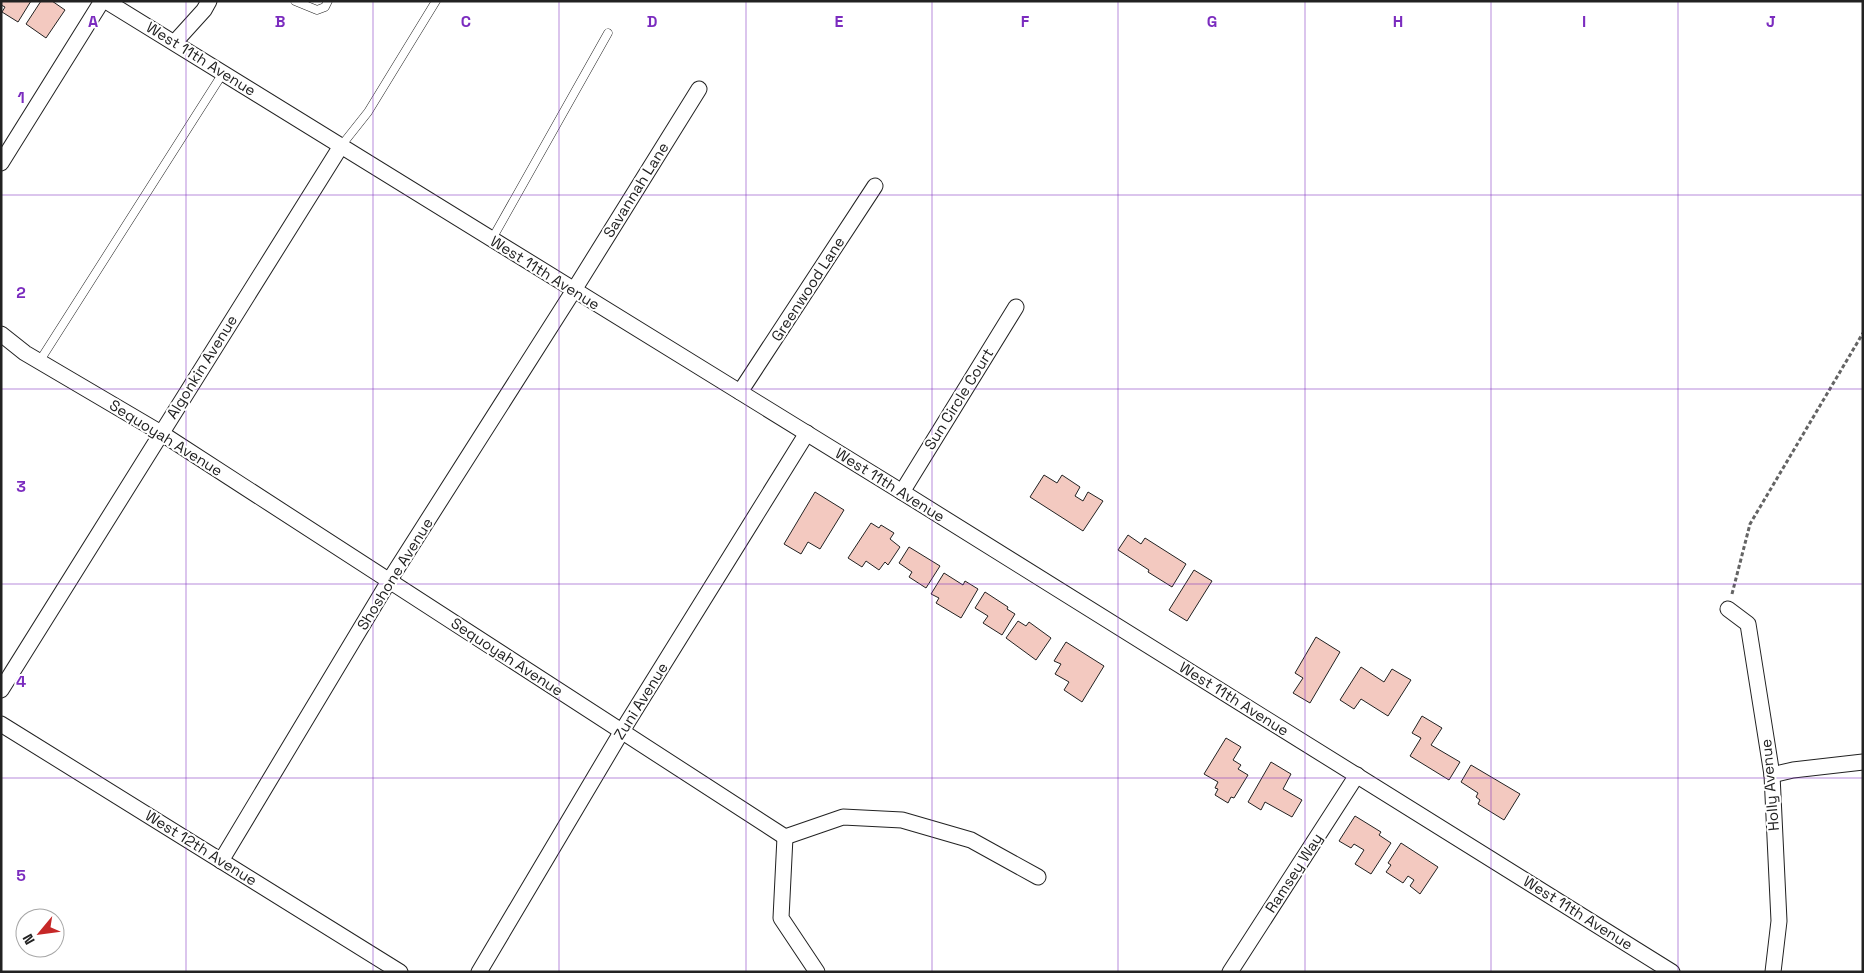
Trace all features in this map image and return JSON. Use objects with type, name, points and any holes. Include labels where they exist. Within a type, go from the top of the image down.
[{"type":"street","points":[[1,163],[102,1]]},
{"type":"street","name":"West 11th Avenue","points":[[106,1],[807,433],[1672,972]]},
{"type":"street","points":[[175,42],[204,10],[209,1]]},
{"type":"street","name":"Savannah Lane","points":[[574,290],[699,89]]},
{"type":"street","name":"Algonkin Avenue","points":[[1,690],[341,146]]},
{"type":"street","name":"Greenwood Lane","points":[[740,392],[875,186]]},
{"type":"street","name":"Shoshone Avenue","points":[[222,861],[389,581],[574,290]]},
{"type":"street","name":"Sun Circle Court","points":[[902,492],[1016,307]]},
{"type":"street","name":"Sequoyah Avenue","points":[[1,334],[39,362],[161,434],[785,837]]},
{"type":"street","name":"Zuni Avenue","points":[[479,972],[622,732],[807,433]]},
{"type":"street","name":"Holly Avenue","points":[[1728,609],[1748,624],[1772,775],[1778,921],[1773,972]]},
{"type":"street","name":"West 12th Avenue","points":[[1,724],[400,972]]},
{"type":"street","points":[[1772,775],[1793,770],[1863,762]]},
{"type":"street","name":"Ramsey Way","points":[[1230,972],[1357,775]]},
{"type":"street","points":[[817,972],[781,918],[785,837],[843,817],[902,820],[971,840],[1038,877]]},
{"type":"lane","points":[[295,1],[317,10],[325,6],[328,1]]},
{"type":"lane","points":[[341,146],[368,112],[436,1]]},
{"type":"lane","points":[[492,239],[608,34]]},
{"type":"lane","points":[[39,362],[222,73]]},
{"type":"path","points":[[1728,609],[1750,524],[1863,333]]},
{"type":"building","points":[[1,1],[31,1],[18,22],[2,12],[5,7],[1,5]]},
{"type":"building","points":[[41,1],[52,1],[65,10],[46,38],[26,24]]},
{"type":"building","points":[[1044,475],[1057,483],[1062,475],[1080,487],[1075,496],[1083,501],[1088,492],[1103,501],[1083,531],[1030,497]]},
{"type":"building","points":[[815,492],[844,510],[820,549],[808,542],[801,554],[784,544]]},
{"type":"building","points":[[871,523],[879,528],[881,525],[894,533],[890,539],[900,547],[888,565],[885,562],[879,570],[866,561],[862,567],[848,558]]},
{"type":"building","points":[[1128,535],[1141,544],[1145,538],[1186,564],[1172,587],[1118,550]]},
{"type":"building","points":[[909,547],[940,566],[926,588],[909,577],[912,572],[899,563]]},
{"type":"building","points":[[1194,570],[1212,581],[1187,621],[1169,610]]},
{"type":"building","points":[[944,573],[963,585],[965,581],[978,589],[961,618],[936,603],[939,598],[931,594]]},
{"type":"building","points":[[985,592],[1008,607],[1007,609],[1015,614],[1002,635],[983,623],[988,616],[975,608]]},
{"type":"building","points":[[1018,621],[1026,626],[1029,622],[1051,638],[1036,660],[1006,638]]},
{"type":"building","points":[[1316,637],[1340,652],[1310,703],[1293,693],[1303,678],[1295,673]]},
{"type":"building","points":[[1066,642],[1104,666],[1082,702],[1064,690],[1069,682],[1055,674],[1061,664],[1054,661]]},
{"type":"building","points":[[1361,667],[1384,682],[1392,669],[1411,680],[1388,716],[1361,699],[1354,709],[1340,700]]},
{"type":"building","points":[[1422,716],[1442,728],[1431,745],[1460,762],[1449,780],[1410,756],[1421,738],[1412,733]]},
{"type":"building","points":[[1226,738],[1241,747],[1233,760],[1241,765],[1238,769],[1248,775],[1234,798],[1231,797],[1228,803],[1215,795],[1218,789],[1215,788],[1218,782],[1204,774]]},
{"type":"building","points":[[1271,762],[1291,774],[1283,789],[1302,800],[1292,817],[1265,802],[1261,810],[1248,802]]},
{"type":"building","points":[[1471,765],[1520,794],[1504,820],[1478,804],[1480,800],[1476,797],[1478,793],[1461,782]]},
{"type":"building","points":[[1355,816],[1381,832],[1379,835],[1391,843],[1371,874],[1355,864],[1364,850],[1354,844],[1351,848],[1339,841]]},
{"type":"building","points":[[1401,843],[1438,867],[1420,894],[1410,886],[1414,880],[1408,876],[1403,883],[1386,872],[1391,865],[1388,863]]}]
